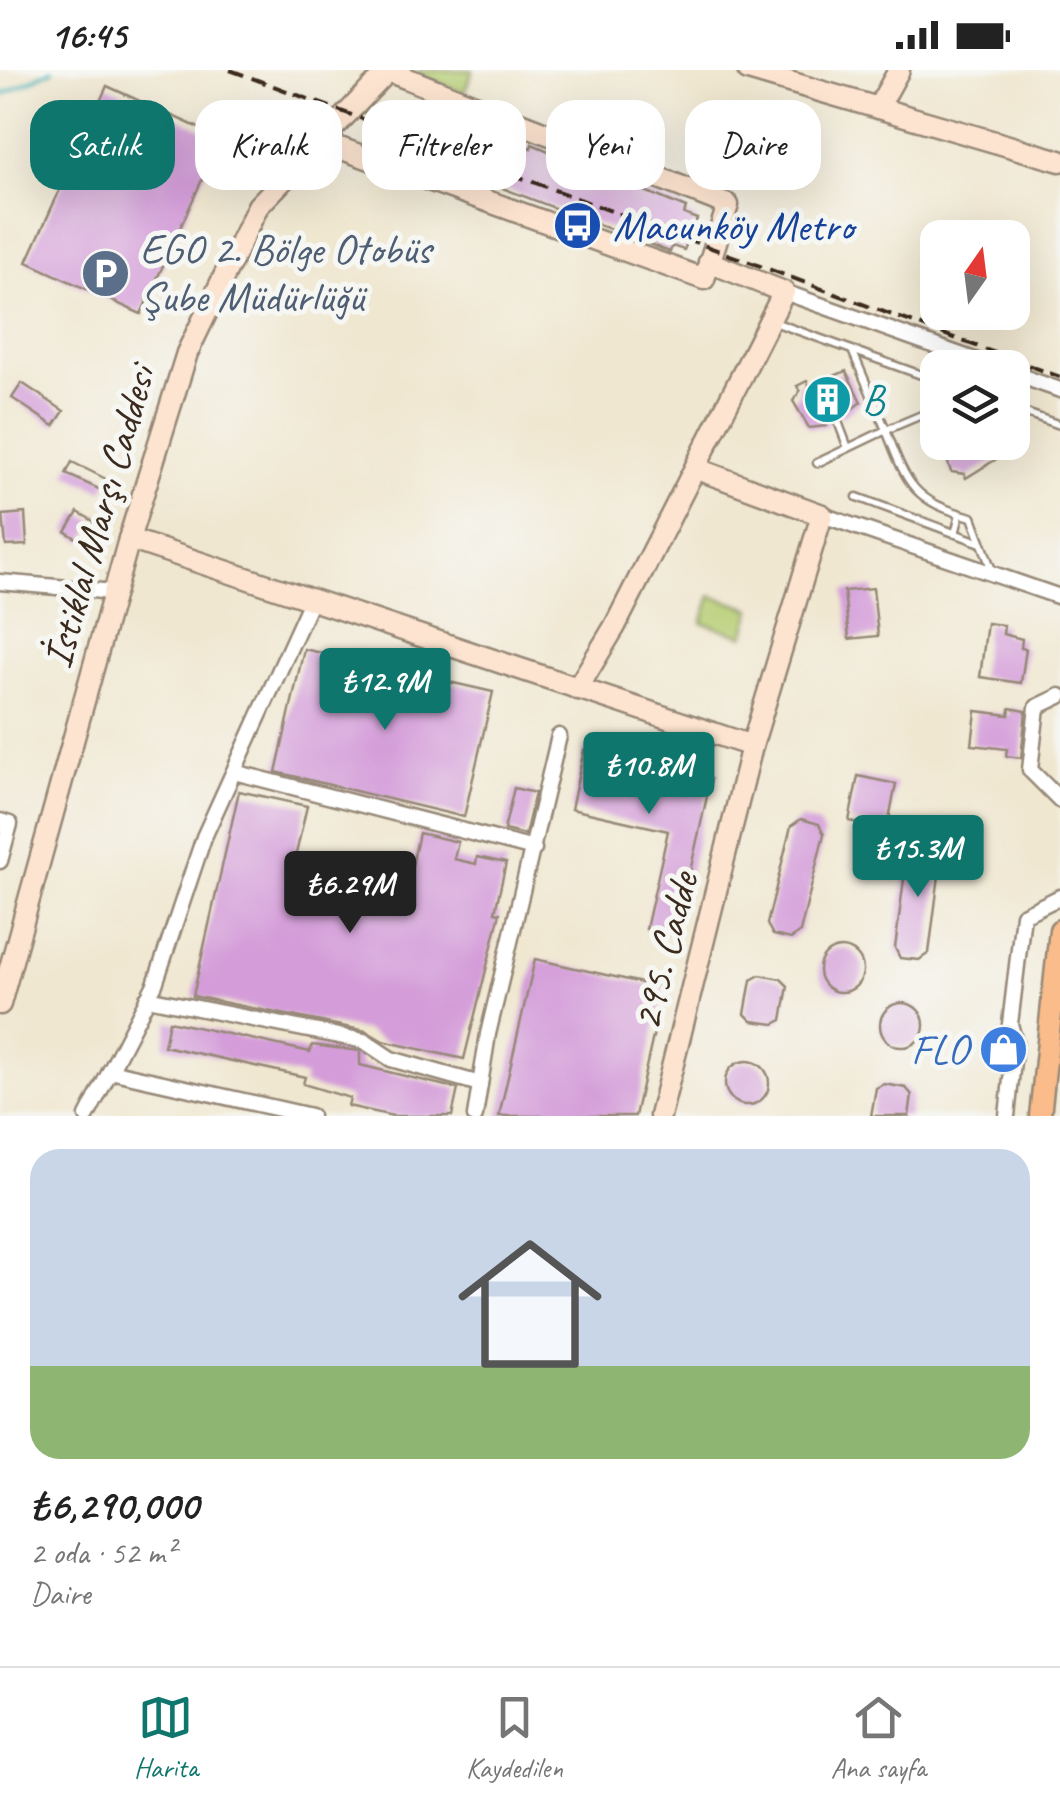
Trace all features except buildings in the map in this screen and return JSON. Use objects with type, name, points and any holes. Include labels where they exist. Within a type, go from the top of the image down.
[{"type":"main road","points":[[1040,1116],[1060,930]]},
{"type":"street","points":[[748,70],[1060,162]]},
{"type":"street","points":[[878,108],[899,70]]},
{"type":"street","points":[[342,148],[704,279],[728,205],[388,71]]},
{"type":"street","name":"İstiklal Marşı Caddesi","points":[[342,118],[388,71]]},
{"type":"street","name":"İstiklal Marşı Caddesi","points":[[0,1004],[129,539],[187,352],[249,220],[276,190]]},
{"type":"street","points":[[709,262],[946,350]]},
{"type":"street","points":[[577,689],[697,469],[784,292]]},
{"type":"street","points":[[1030,379],[1060,390]]},
{"type":"street","points":[[697,469],[1060,597]]},
{"type":"street","name":"295. Cadde","points":[[660,1116],[752,746],[822,515]]},
{"type":"street","points":[[129,539],[752,746]]},
{"type":"street","points":[[0,582],[114,592]]},
{"type":"street","points":[[88,1116],[148,998],[204,838],[311,601]]},
{"type":"street","points":[[1060,696],[1037,707],[1030,770],[1060,800]]},
{"type":"street","points":[[475,1116],[559,736]]},
{"type":"street","points":[[234,772],[534,849]]},
{"type":"street","points":[[0,821],[10,824],[0,862]]},
{"type":"street","points":[[1007,1116],[1016,1044],[1010,1024],[1024,915],[1060,897]]},
{"type":"street","points":[[148,998],[364,1041],[391,1059],[480,1084]]},
{"type":"street","points":[[110,1071],[311,1116]]},
{"type":"lane","points":[[770,320],[920,375]]},
{"type":"lane","points":[[852,350],[912,490],[930,504],[972,517],[994,574]]},
{"type":"lane","points":[[1030,414],[1060,424]]},
{"type":"lane","points":[[817,463],[920,416]]},
{"type":"lane","points":[[836,419],[848,448]]},
{"type":"lane","points":[[858,497],[982,544]]},
{"type":"lane","points":[[955,534],[960,514]]},
{"type":"green space","points":[[419,70],[473,70],[464,93],[419,75]]},
{"type":"green space","points":[[711,596],[752,609],[744,636],[702,623]]},
{"type":"waterway","points":[[0,96],[52,70]]},
{"type":"railway","points":[[230,70],[1060,377]]},
{"type":"place","name":"Macunköy Metro","points":[[578,226]]},
{"type":"place","name":"EGO 2. Bölge Otobüs Şube Müdürlüğü","points":[[105,273]]},
{"type":"place","name":"B","points":[[827,399]]},
{"type":"place","name":"FLO","points":[[1003,1049]]}]
